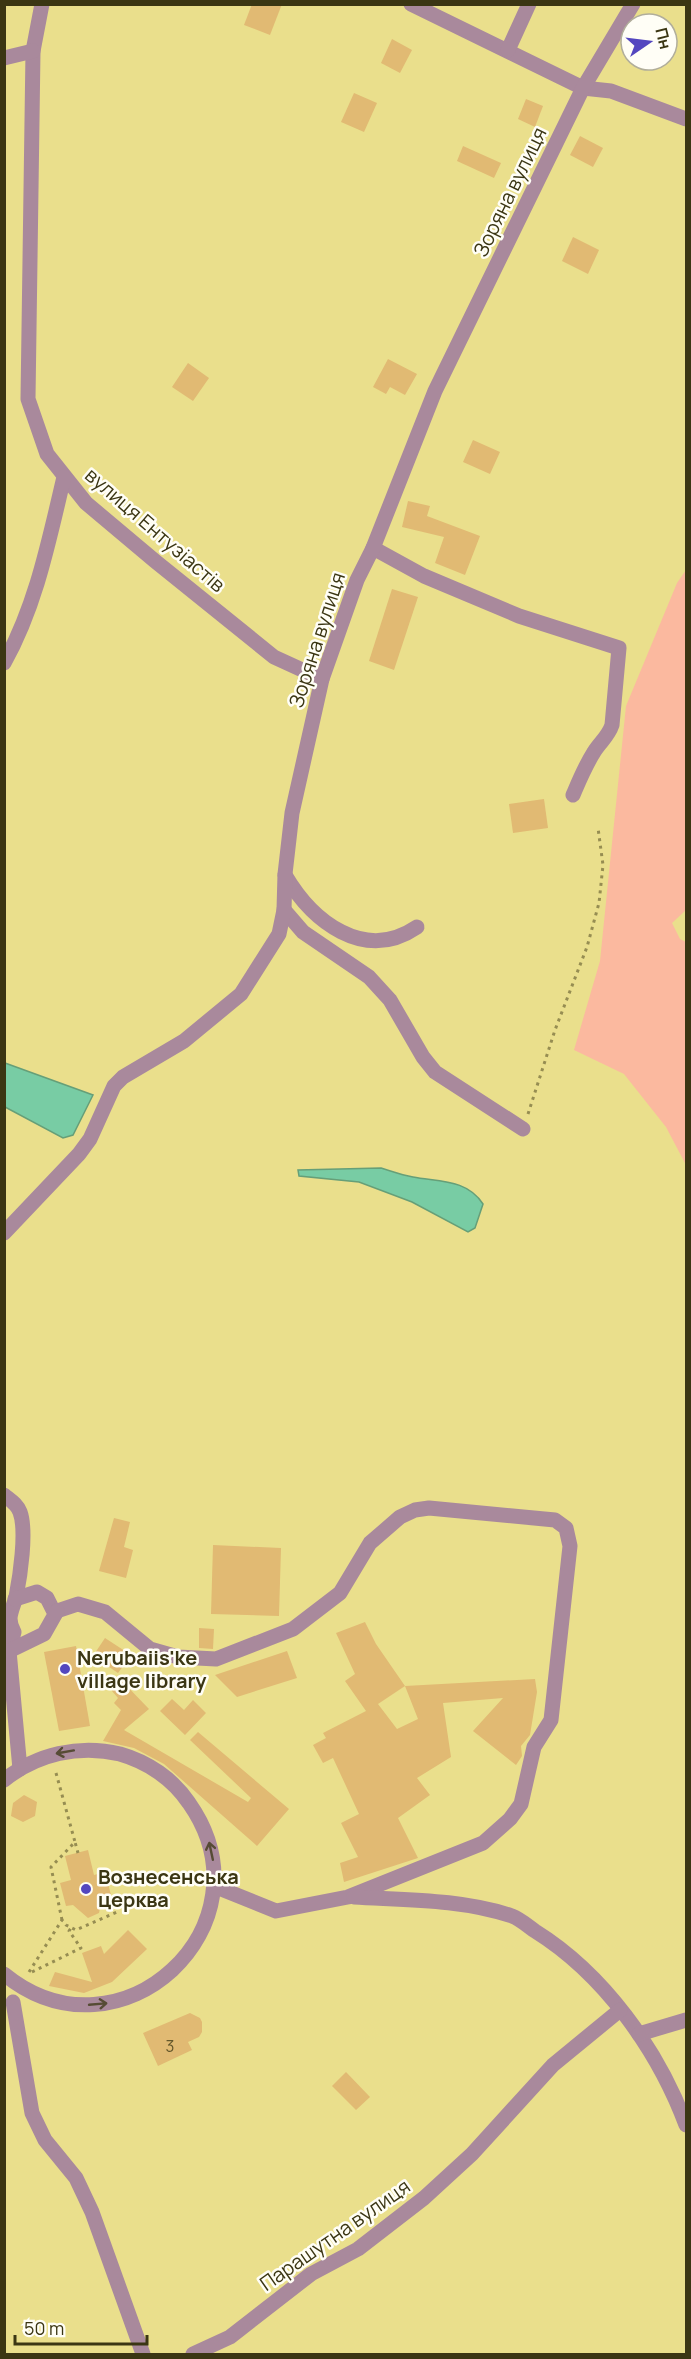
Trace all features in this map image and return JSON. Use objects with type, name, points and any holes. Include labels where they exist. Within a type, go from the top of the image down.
[{"type":"street","name":"вулиця Ентузіастів","points":[[42,4],[33,51],[28,399],[47,454],[86,503],[274,657],[322,679]]},
{"type":"street","points":[[411,4],[583,87],[611,92],[687,118]]},
{"type":"street","points":[[508,50],[529,4]]},
{"type":"street","name":"Зоряна вулиця","points":[[4,1233],[79,1154],[90,1138],[114,1086],[123,1077],[184,1041],[241,994],[279,934],[284,910],[285,874],[292,813],[322,679],[357,580],[373,548],[435,391],[583,87],[633,4]]},
{"type":"street","points":[[4,58],[33,51]]},
{"type":"street","points":[[4,663],[14,646],[39,578],[64,477]]},
{"type":"street","points":[[373,548],[424,576],[519,616],[620,648],[612,725],[608,736],[586,765],[573,795]]},
{"type":"street","points":[[285,874],[306,905],[322,921],[342,932],[363,939],[382,941],[401,938],[417,927]]},
{"type":"street","points":[[284,910],[303,932],[376,985],[390,999],[423,1057],[435,1072],[523,1129]]},
{"type":"street","points":[[4,1495],[17,1505],[24,1527],[15,1599],[9,1623],[20,1636]]},
{"type":"street","points":[[20,1769],[9,1651],[20,1636],[44,1634],[57,1611],[78,1604],[105,1612],[150,1649],[178,1657],[216,1659],[293,1629],[340,1593],[370,1543],[400,1517],[415,1510],[429,1508],[555,1520],[566,1527],[570,1546],[551,1720],[534,1747],[521,1803],[510,1820],[483,1843],[348,1897],[276,1911],[214,1886]]},
{"type":"street","points":[[15,1599],[38,1592],[47,1598],[53,1610],[57,1611]]},
{"type":"street","points":[[4,1780],[20,1769],[57,1753],[83,1750],[125,1756],[153,1769],[174,1785],[196,1813],[208,1841],[214,1886],[209,1912],[200,1935],[183,1960],[163,1979],[139,1994],[113,2002],[89,2005],[61,2002],[9,2002],[32,2113],[45,2140],[76,2178],[88,2203],[143,2355]]},
{"type":"street","points":[[348,1897],[463,1906],[513,1917],[552,1941],[586,1970],[639,2034],[675,2096],[687,2125]]},
{"type":"street","points":[[4,1974],[37,1995],[61,2002]]},
{"type":"street","name":"Парашутна вулиця","points":[[193,2355],[230,2337],[311,2274],[358,2249],[424,2198],[471,2154],[553,2065],[620,2010]]},
{"type":"street","points":[[639,2034],[687,2020]]},
{"type":"street","points":[[656,2028],[687,2030]]},
{"type":"path","points":[[523,1129],[555,1030],[587,947],[598,903],[603,864],[598,828]]},
{"type":"path","points":[[56,1773],[78,1853]]},
{"type":"path","points":[[75,1842],[51,1867],[62,1920],[76,1930],[117,1912]]},
{"type":"path","points":[[62,1920],[27,1975],[81,1948],[69,1931],[71,1928]]},
{"type":"shaded area","points":[[686,570],[686,910],[672,923],[680,939],[686,942],[686,1165],[666,1127],[624,1074],[574,1050],[600,961],[626,706],[677,583]]},
{"type":"shaded area","points":[[5,1063],[93,1095],[73,1135],[63,1138],[5,1107]]},
{"type":"shaded area","points":[[381,1168],[409,1176],[452,1183],[469,1190],[483,1204],[475,1228],[468,1232],[412,1202],[359,1182],[299,1176],[298,1170]]},
{"type":"building","points":[[252,4],[282,4],[270,35],[244,25]]},
{"type":"building","points":[[392,39],[412,50],[400,73],[381,63]]},
{"type":"building","points":[[354,93],[377,103],[364,132],[341,122]]},
{"type":"building","points":[[526,99],[543,106],[535,127],[518,119]]},
{"type":"building","points":[[580,136],[603,148],[593,167],[570,155]]},
{"type":"building","points":[[463,146],[501,163],[494,178],[457,161]]},
{"type":"building","points":[[573,237],[599,250],[588,274],[562,261]]},
{"type":"building","points":[[388,359],[417,374],[405,395],[390,387],[386,394],[373,387]]},
{"type":"building","points":[[188,363],[209,378],[193,401],[172,387]]},
{"type":"building","points":[[473,440],[500,452],[490,474],[463,462]]},
{"type":"building","points":[[408,501],[430,506],[427,516],[480,536],[465,575],[435,563],[444,537],[402,527]]},
{"type":"building","points":[[392,589],[418,597],[394,670],[369,661]]},
{"type":"building","points":[[544,799],[548,828],[513,833],[509,804]]},
{"type":"building","points":[[114,1518],[130,1522],[124,1547],[133,1550],[126,1578],[99,1571]]},
{"type":"building","points":[[213,1545],[281,1548],[279,1616],[211,1614]]},
{"type":"building","points":[[365,1622],[376,1644],[405,1686],[535,1679],[537,1692],[530,1735],[521,1746],[522,1756],[516,1765],[473,1731],[503,1698],[443,1703],[451,1757],[417,1778],[430,1795],[398,1818],[418,1858],[344,1882],[340,1863],[358,1857],[341,1823],[359,1814],[333,1758],[323,1763],[313,1745],[326,1738],[323,1733],[366,1711],[345,1681],[355,1674],[336,1633]],"holes":[[[405,1686],[418,1719],[397,1729],[378,1704]]]},
{"type":"building","points":[[199,1628],[214,1629],[213,1649],[199,1648]]},
{"type":"building","points":[[105,1638],[131,1655],[118,1673],[93,1656]]},
{"type":"building","points":[[76,1646],[90,1726],[59,1731],[44,1652]]},
{"type":"building","points":[[287,1651],[297,1678],[237,1697],[215,1675]]},
{"type":"building","points":[[122,1681],[149,1709],[124,1730],[248,1802],[251,1798],[190,1740],[198,1732],[289,1809],[257,1846],[164,1764],[134,1748],[103,1741],[121,1710],[114,1703],[118,1698],[112,1691]]},
{"type":"building","points":[[172,1699],[184,1710],[193,1700],[206,1713],[185,1735],[160,1711]]},
{"type":"building","points":[[24,1795],[37,1802],[35,1816],[23,1822],[11,1816],[13,1803]]},
{"type":"building","name":"Вознесенська церква","points":[[88,1850],[94,1875],[105,1872],[111,1895],[102,1898],[99,1913],[88,1918],[73,1905],[66,1906],[60,1883],[71,1880],[65,1856]]},
{"type":"building","points":[[128,1930],[147,1949],[112,1982],[84,1993],[49,1986],[55,1972],[92,1982],[82,1953],[101,1946],[104,1954]]},
{"type":"building","points":[[190,2013],[200,2018],[202,2022],[202,2032],[199,2037],[188,2042],[192,2050],[158,2066],[143,2033]]},
{"type":"building","points":[[346,2072],[370,2097],[356,2110],[332,2086]]},
{"type":"place","name":"Nerubaiis'ke village library","points":[[65,1669]]},
{"type":"place","name":"Вознесенська церква","points":[[86,1889]]}]
